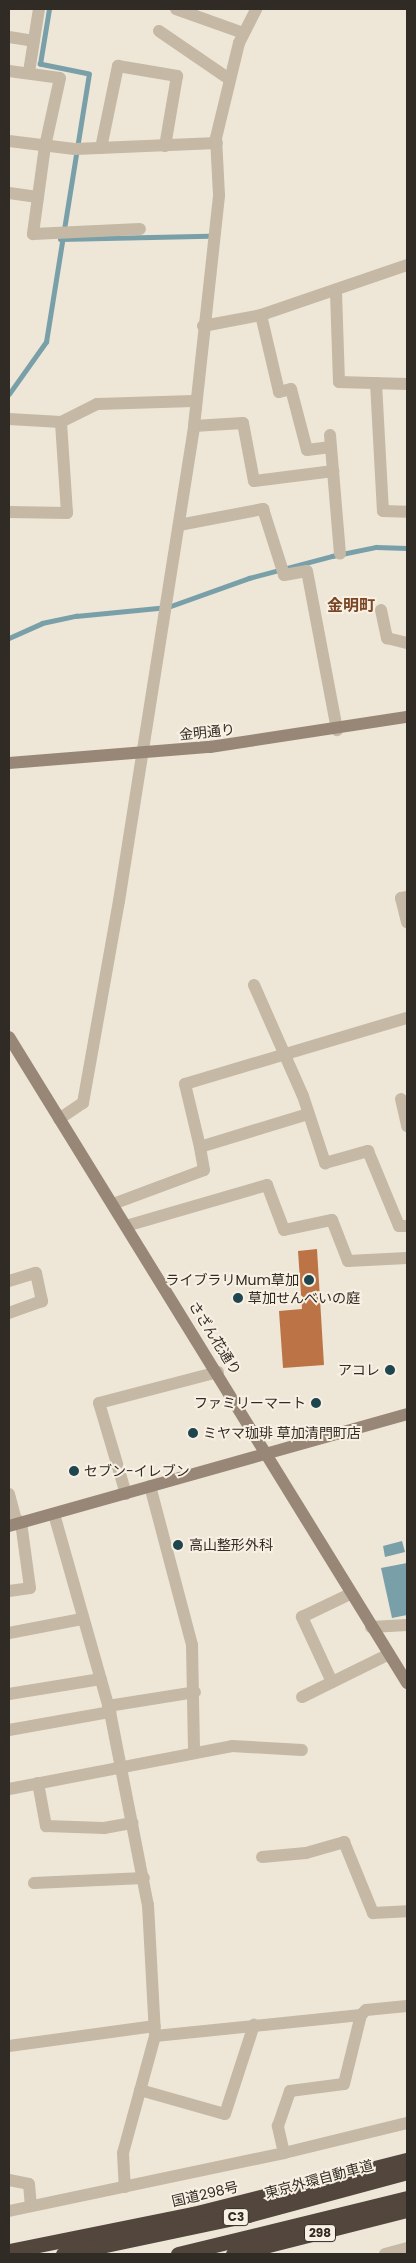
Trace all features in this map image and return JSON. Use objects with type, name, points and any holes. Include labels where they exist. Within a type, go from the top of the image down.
[{"type":"highway","name":"国道298号","points":[[9,2251],[193,2214],[368,2172],[407,2160]]},
{"type":"highway","points":[[9,2241],[368,2172]]},
{"type":"highway","name":"東京外環自動車道","points":[[63,2254],[248,2215],[407,2172]]},
{"type":"highway","name":"C3","points":[[178,2254],[407,2198]]},
{"type":"highway","name":"298","points":[[265,2254],[407,2210]]},
{"type":"highway","name":"298","points":[[233,2254],[379,2219]]},
{"type":"street","points":[[29,72],[39,9]]},
{"type":"street","points":[[176,9],[243,33]]},
{"type":"street","points":[[59,1119],[83,1103],[143,753],[194,426],[194,402],[219,195],[217,143],[229,78],[243,33],[256,9]]},
{"type":"street","points":[[160,31],[229,78]]},
{"type":"street","points":[[9,37],[34,41]]},
{"type":"street","points":[[101,148],[118,66],[177,76],[165,146]]},
{"type":"street","points":[[9,71],[29,72],[60,78],[45,146],[33,234],[140,229]]},
{"type":"street","points":[[9,142],[45,146],[101,148],[217,143]]},
{"type":"street","points":[[9,193],[38,197]]},
{"type":"street","points":[[203,326],[261,315],[336,292],[407,265]]},
{"type":"street","points":[[336,292],[339,382],[407,384]]},
{"type":"street","points":[[261,315],[279,392],[292,389],[307,450],[330,441],[340,554]]},
{"type":"street","points":[[376,383],[383,511],[407,512]]},
{"type":"street","points":[[9,419],[62,422],[97,404],[194,402]]},
{"type":"street","points":[[9,512],[67,513],[62,422]]},
{"type":"street","points":[[194,426],[243,423],[254,481],[333,471]]},
{"type":"street","points":[[179,525],[263,509],[284,575],[307,571],[337,730]]},
{"type":"street","points":[[381,610],[387,638],[407,643]]},
{"type":"street","name":"金明通り","points":[[9,763],[143,753],[337,730],[407,717]]},
{"type":"street","points":[[407,897],[401,898],[407,922]]},
{"type":"street","points":[[254,985],[308,1114],[325,1163],[368,1152],[399,1226],[407,1226]]},
{"type":"street","points":[[113,1204],[204,1170],[185,1084],[407,1018]]},
{"type":"street","name":"さざん花通り","points":[[9,1037],[218,1372],[350,1594],[407,1683]]},
{"type":"street","points":[[401,1099],[407,1126]]},
{"type":"street","points":[[200,1148],[308,1114]]},
{"type":"street","points":[[126,1226],[267,1185],[284,1230],[332,1220],[348,1261],[407,1258]]},
{"type":"street","points":[[9,1281],[36,1273],[42,1301],[9,1313]]},
{"type":"street","points":[[126,1494],[99,1403],[218,1372]]},
{"type":"street","points":[[16,1524],[267,1455],[407,1414]]},
{"type":"street","points":[[150,1486],[192,1644],[195,1692],[194,1752]]},
{"type":"street","points":[[9,1494],[30,1588],[9,1591]]},
{"type":"street","points":[[54,1514],[82,1619],[109,1709],[144,1878],[155,2031],[123,2153],[125,2187]]},
{"type":"street","points":[[332,1682],[302,1617],[350,1594]]},
{"type":"street","points":[[9,1634],[82,1619]]},
{"type":"street","points":[[371,1627],[407,1625]]},
{"type":"street","points":[[302,1697],[389,1654]]},
{"type":"street","points":[[9,1694],[101,1679]]},
{"type":"street","points":[[9,1730],[195,1692]]},
{"type":"street","points":[[9,1790],[121,1766],[232,1746],[302,1750]]},
{"type":"street","points":[[38,1783],[46,1826],[104,1828],[133,1823]]},
{"type":"street","points":[[262,1857],[306,1853],[344,1842],[373,1913],[407,1911]]},
{"type":"street","points":[[34,1883],[144,1878]]},
{"type":"street","points":[[284,2153],[278,2126],[290,2091],[344,2084],[362,2015],[366,2010],[407,2006]]},
{"type":"street","points":[[9,2046],[155,2031],[254,2025],[362,2015]]},
{"type":"street","points":[[140,2090],[225,2114],[254,2025]]},
{"type":"street","points":[[9,2210],[284,2153],[407,2123]]},
{"type":"street","points":[[9,2180],[28,2184],[31,2206]]},
{"type":"street","points":[[385,2254],[407,2248]]},
{"type":"water","points":[[402,1541],[405,1552],[385,1557],[383,1546]]},
{"type":"water","points":[[407,1563],[407,1615],[392,1618],[381,1568]]},
{"type":"building","name":"ライブラリMum草加","points":[[317,1249],[324,1365],[283,1368],[279,1311],[302,1309],[298,1251]]},
{"type":"waterway","points":[[9,394],[46,342],[89,74],[40,64],[49,9]]},
{"type":"waterway","points":[[60,239],[209,236]]},
{"type":"waterway","points":[[9,638],[42,623],[76,616],[168,607],[249,578],[332,556],[376,547],[407,548]]},
{"type":"place","name":"ライブラリMum草加","points":[[309,1280]]},
{"type":"place","name":"草加せんべいの庭","points":[[238,1298]]},
{"type":"place","name":"アコレ","points":[[390,1370]]},
{"type":"place","name":"ファミリーマート","points":[[316,1403]]},
{"type":"place","name":"ミヤマ珈琲 草加清門町店","points":[[193,1433]]},
{"type":"place","name":"セブン-イレブン","points":[[74,1471]]},
{"type":"place","name":"高山整形外科","points":[[178,1545]]},
{"type":"district","name":"金明町","points":[[351,606]]}]
